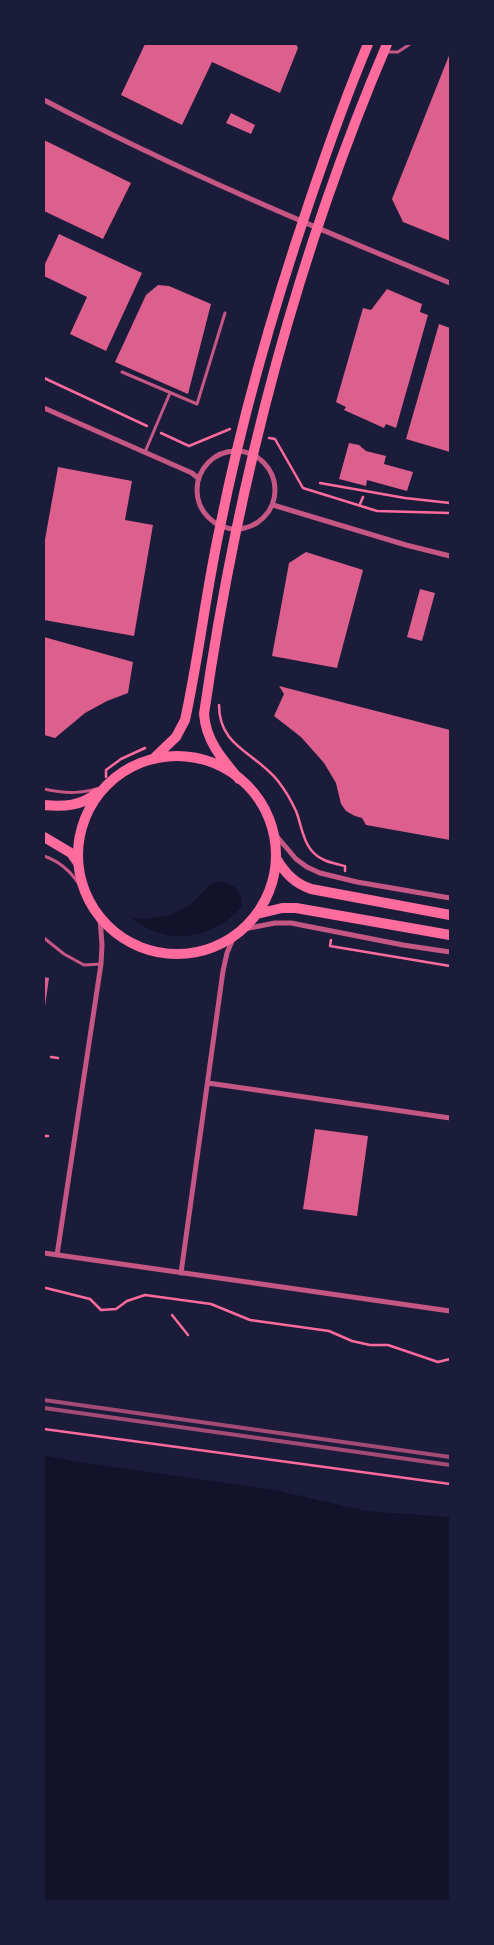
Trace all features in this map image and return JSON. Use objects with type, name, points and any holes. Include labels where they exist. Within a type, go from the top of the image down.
[{"type":"main road","points":[[152,759],[176,737],[185,720],[220,526],[236,451],[262,350],[303,222],[368,44]]},
{"type":"main road","points":[[106,786],[87,814],[81,830],[78,862],[81,880],[87,896],[100,918],[125,939],[155,952],[188,954],[220,945],[244,929],[257,914],[270,888],[276,858],[273,832],[266,812],[254,794],[218,753],[207,732],[204,714],[237,530],[258,435],[279,355],[318,228],[385,47]]},
{"type":"main road","points":[[44,805],[63,807],[81,803],[92,797],[120,774],[135,765],[152,759],[183,756],[198,759],[213,763],[239,778]]},
{"type":"main road","points":[[44,837],[71,854],[78,862]]},
{"type":"main road","points":[[276,858],[290,878],[310,889],[450,915]]},
{"type":"main road","points":[[257,914],[282,908],[296,908],[450,935]]},
{"type":"street","points":[[44,100],[168,161],[303,222],[450,283]]},
{"type":"street","points":[[44,408],[192,474],[199,479]]},
{"type":"street","points":[[236,451],[254,455],[270,471],[276,493],[273,505],[262,520],[246,528],[237,530],[220,526],[210,520],[203,511],[199,501],[197,490],[203,470],[213,459],[227,452],[236,451]]},
{"type":"street","points":[[273,505],[406,545],[450,556]]},
{"type":"street","points":[[273,832],[291,854],[307,868],[334,878],[450,898]]},
{"type":"street","points":[[57,1255],[101,964],[100,918]]},
{"type":"street","points":[[244,929],[275,923],[291,923],[403,945],[450,952]]},
{"type":"street","points":[[181,1273],[184,1240],[223,971],[227,953],[234,936]]},
{"type":"street","points":[[208,1083],[450,1118]]},
{"type":"street","points":[[44,1253],[450,1312]]},
{"type":"lane","points":[[385,47],[392,53],[398,52],[410,44]]},
{"type":"lane","points":[[122,372],[197,404],[225,313]]},
{"type":"lane","points":[[145,453],[170,393]]},
{"type":"lane","points":[[44,789],[78,794],[106,786]]},
{"type":"lane","points":[[44,856],[70,872],[87,896]]},
{"type":"lane","points":[[44,938],[64,954],[84,965],[101,964]]},
{"type":"path","points":[[44,378],[189,446],[231,429],[241,431]]},
{"type":"path","points":[[258,435],[275,439],[303,488],[376,511],[450,512]]},
{"type":"path","points":[[320,483],[405,498],[450,503]]},
{"type":"path","points":[[360,504],[363,496]]},
{"type":"path","points":[[207,697],[216,699],[219,702],[220,720],[228,736],[238,747],[268,769],[286,792],[310,849],[317,857],[345,866],[344,880]]},
{"type":"path","points":[[106,786],[106,770],[121,759],[149,747]]},
{"type":"path","points":[[330,946],[450,966]]},
{"type":"path","points":[[51,1057],[58,1058]]},
{"type":"path","points":[[46,1288],[90,1299],[101,1310],[116,1309],[127,1301],[145,1295],[211,1304],[250,1320],[329,1332],[352,1341],[388,1346],[438,1362],[450,1359]]},
{"type":"path","points":[[172,1315],[188,1335]]},
{"type":"path","points":[[44,1429],[450,1484]]},
{"type":"shaded area","points":[[221,881],[234,887],[240,894],[241,908],[229,919],[202,933],[173,936],[144,926],[130,917],[146,919],[170,915],[190,905],[212,883]]},
{"type":"shaded area","points":[[44,1455],[79,1462],[275,1490],[367,1511],[450,1517],[450,1901],[44,1901]]},
{"type":"pier","points":[[44,1452],[80,1460],[276,1487],[367,1509],[450,1514],[450,1517],[367,1511],[275,1490],[79,1462],[44,1455]]},
{"type":"building","points":[[145,44],[296,44],[298,48],[280,93],[212,62],[182,125],[121,95]]},
{"type":"building","points":[[450,53],[450,241],[403,222],[392,199]]},
{"type":"building","points":[[231,113],[255,125],[251,134],[226,123]]},
{"type":"building","points":[[44,140],[131,183],[103,239],[44,211]]},
{"type":"building","points":[[59,234],[142,273],[106,351],[70,334],[87,297],[44,276],[44,266]]},
{"type":"building","points":[[158,285],[169,286],[211,304],[188,394],[115,362],[146,295]]},
{"type":"building","points":[[387,289],[422,304],[420,312],[428,315],[396,428],[386,424],[384,428],[344,410],[346,407],[336,402],[363,308],[371,310]]},
{"type":"building","points":[[439,324],[450,328],[450,452],[406,439]]},
{"type":"building","points":[[349,443],[359,445],[366,451],[386,456],[384,464],[413,472],[407,491],[367,480],[366,486],[339,479]]},
{"type":"building","points":[[58,467],[132,481],[125,520],[153,525],[134,636],[44,620],[44,545]]},
{"type":"building","points":[[306,552],[363,570],[337,668],[272,656],[289,563]]},
{"type":"building","points":[[420,589],[435,593],[422,641],[407,637]]},
{"type":"building","points":[[44,637],[133,662],[128,693],[107,701],[85,713],[55,738],[44,735]]},
{"type":"building","points":[[279,686],[450,730],[450,840],[366,825],[362,818],[346,811],[341,804],[336,783],[324,763],[301,737],[274,716],[284,694]]},
{"type":"building","points":[[44,977],[49,978],[45,1006],[44,1006]]},
{"type":"building","points":[[315,1129],[368,1136],[357,1216],[303,1209]]},
{"type":"railway","points":[[44,1400],[450,1457]]},
{"type":"railway","points":[[44,1408],[450,1465]]}]
